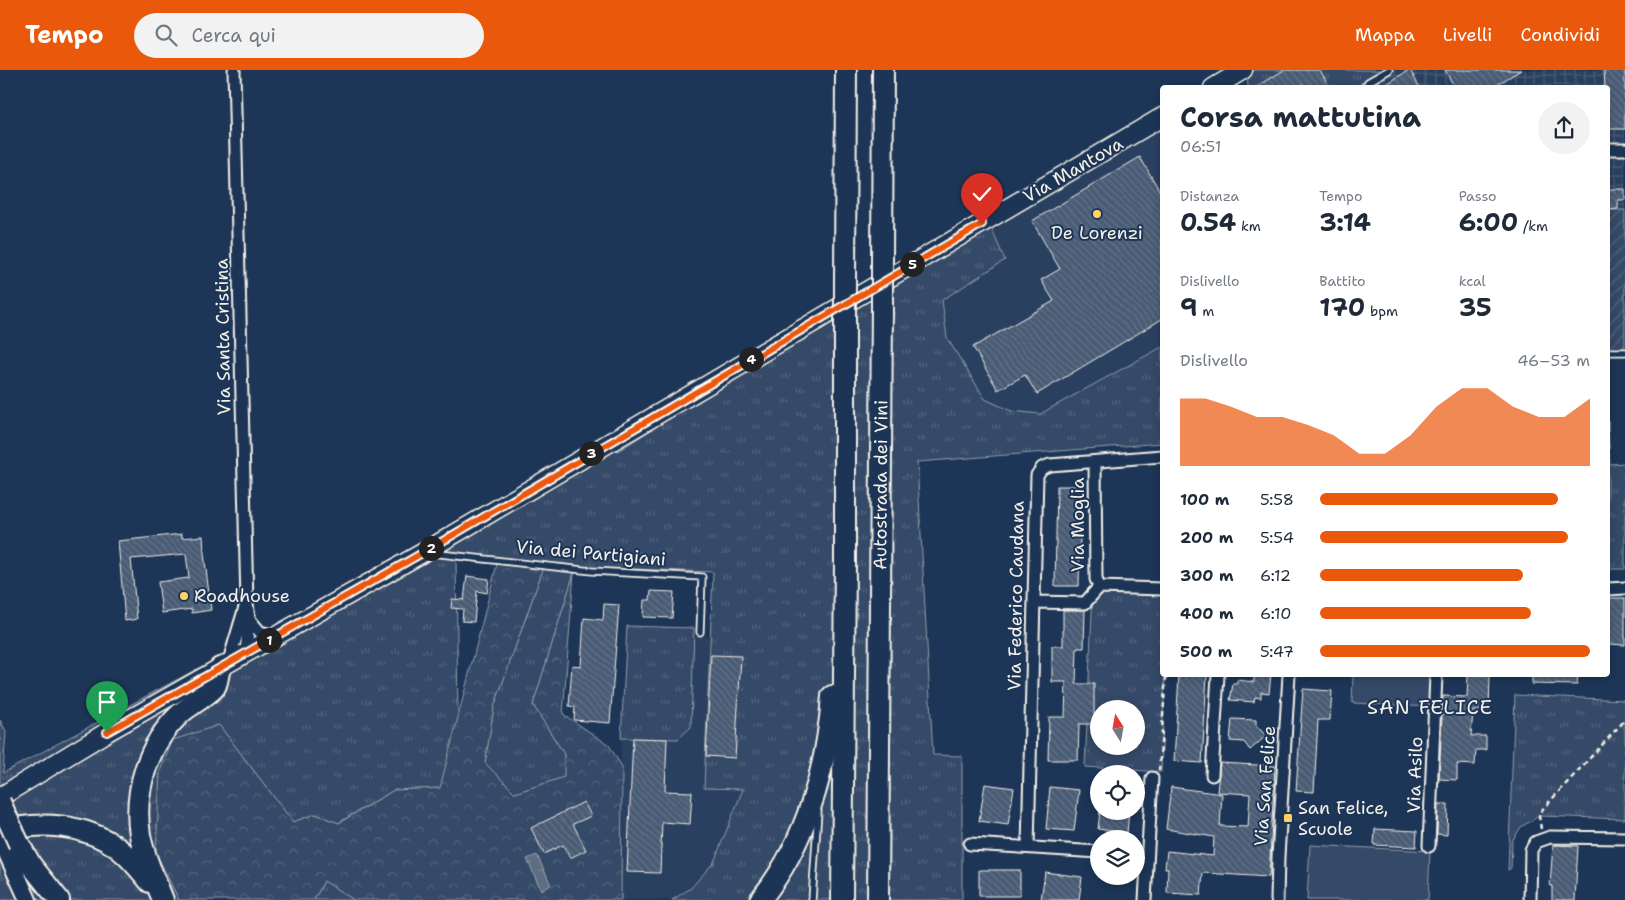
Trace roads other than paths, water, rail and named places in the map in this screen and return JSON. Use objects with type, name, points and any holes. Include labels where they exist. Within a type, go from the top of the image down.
[{"type":"highway","name":"Autostrada dei Vini","points":[[842,900],[846,70]]},
{"type":"highway","name":"Autostrada dei Vini","points":[[878,900],[883,70]]},
{"type":"highway","points":[[760,900],[774,883],[802,828],[813,801],[832,705],[834,630],[845,563]]},
{"type":"highway","points":[[163,900],[146,858],[141,836],[138,815],[140,790],[145,771],[158,740],[181,712],[215,687],[224,666]]},
{"type":"highway","points":[[0,802],[6,841],[31,865],[59,900]]},
{"type":"highway","points":[[6,841],[18,827],[39,825],[63,826],[102,838],[129,857],[163,900]]},
{"type":"main road","points":[[1218,85],[1243,70]]},
{"type":"main road","name":"Via Mantova","points":[[0,797],[107,732],[424,552],[1160,118]]},
{"type":"main road","points":[[6,841],[28,900]]},
{"type":"street","name":"Via Santa Cristina","points":[[234,70],[247,603],[249,619],[246,653]]},
{"type":"street","points":[[1610,149],[1625,149]]},
{"type":"street","name":"Via Federico Caudana","points":[[1028,848],[1037,474],[1042,468],[1050,465],[1160,456]]},
{"type":"street","name":"Via Moglia","points":[[1096,462],[1096,579],[1099,587]]},
{"type":"street","points":[[1034,602],[1085,603],[1099,587],[1160,589]]},
{"type":"street","points":[[1610,589],[1625,588]]},
{"type":"street","name":"Via Santa Cristina","points":[[224,666],[247,603]]},
{"type":"street","points":[[249,619],[260,632],[277,636]]},
{"type":"street","points":[[1212,775],[1218,677]]},
{"type":"street","name":"Via San Felice","points":[[1277,900],[1290,677]]},
{"type":"street","name":"Via Asilo","points":[[1430,846],[1436,677]]},
{"type":"street","points":[[1145,831],[1152,778]]},
{"type":"street","points":[[1530,900],[1531,850],[1536,842],[1550,836],[1625,838]]},
{"type":"street","points":[[970,844],[1090,851]]},
{"type":"street","points":[[1144,885],[1145,900]]},
{"type":"lane","points":[[1366,85],[1389,70]]},
{"type":"lane","points":[[1610,352],[1625,352]]},
{"type":"lane","name":"Via dei Partigiani","points":[[424,552],[592,571],[702,577],[700,632]]},
{"type":"lane","points":[[812,900],[821,767]]},
{"type":"water","points":[[537,855],[551,885],[541,890],[527,859]]},
{"type":"place","name":"De Lorenzi","points":[[1097,214]]},
{"type":"place","name":"Roadhouse","points":[[184,596]]},
{"type":"place","name":"San Felice, Scuole","points":[[1288,818]]},
{"type":"district","name":"SAN FELICE","points":[[1430,707]]}]
